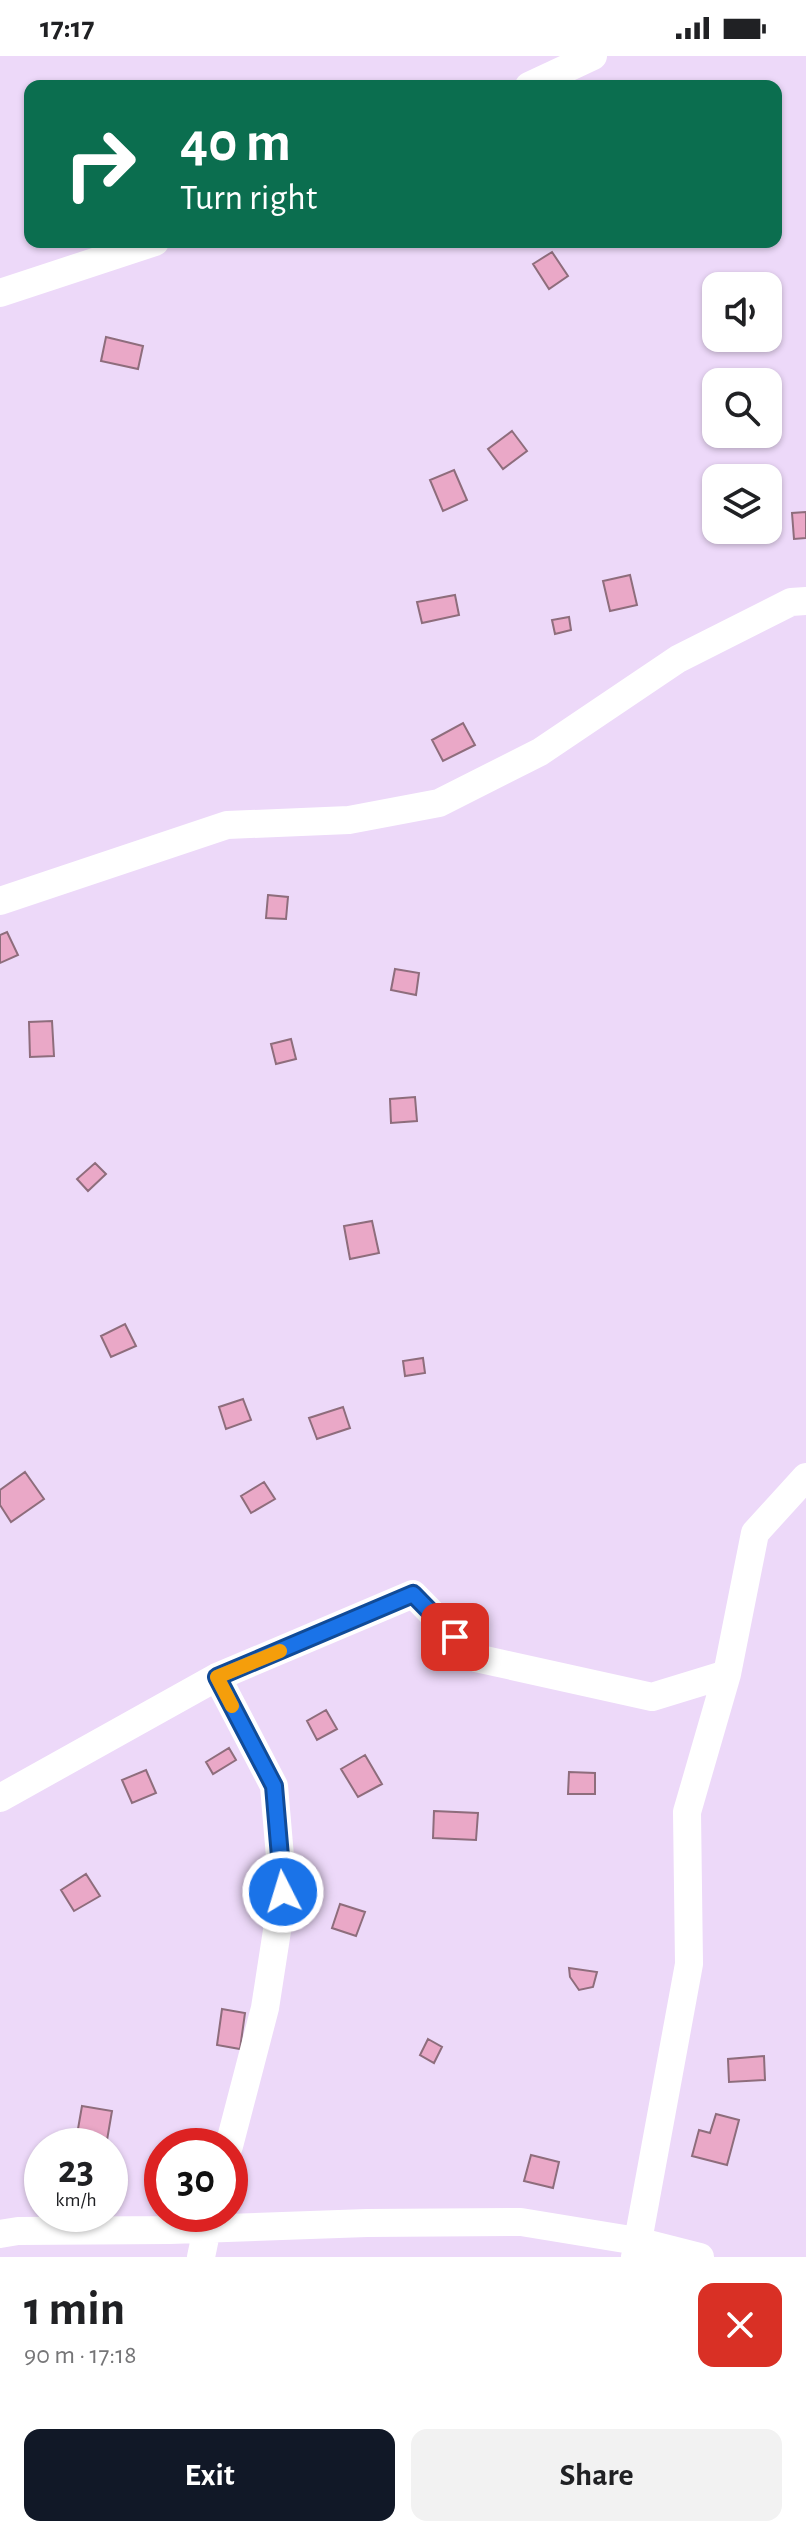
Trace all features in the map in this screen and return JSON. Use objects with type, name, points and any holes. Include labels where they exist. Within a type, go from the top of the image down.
[{"type":"street","points":[[542,80],[593,56]]},
{"type":"street","points":[[0,293],[137,248]]},
{"type":"street","points":[[0,901],[227,825],[349,820],[439,803],[540,752],[678,659],[791,602],[806,601]]},
{"type":"street","points":[[636,2249],[689,1964],[687,1812],[727,1674],[755,1533],[806,1477]]},
{"type":"street","points":[[0,1798],[217,1677],[413,1594],[476,1658],[652,1697],[727,1674]]},
{"type":"street","points":[[217,1677],[274,1786],[283,1892],[265,2008],[234,2128]]},
{"type":"street","points":[[248,2222],[521,2222],[636,2249],[700,2257]]},
{"type":"street","points":[[0,2234],[144,2224]]},
{"type":"street","points":[[201,2257],[206,2232]]},
{"type":"building","points":[[552,252],[568,276],[549,289],[533,264]]},
{"type":"building","points":[[106,337],[143,346],[138,369],[101,361]]},
{"type":"building","points":[[512,431],[527,451],[503,469],[488,449]]},
{"type":"building","points":[[454,470],[467,500],[443,511],[430,480]]},
{"type":"building","points":[[806,512],[806,538],[794,539],[792,513]]},
{"type":"building","points":[[630,575],[637,605],[610,611],[603,581]]},
{"type":"building","points":[[455,595],[459,615],[422,623],[417,602]]},
{"type":"building","points":[[569,617],[571,630],[555,634],[552,620]]},
{"type":"building","points":[[463,723],[475,745],[443,761],[432,740]]},
{"type":"building","points":[[268,895],[288,897],[286,919],[266,918]]},
{"type":"building","points":[[7,932],[18,955],[0,963],[0,935]]},
{"type":"building","points":[[395,969],[419,973],[416,995],[391,990]]},
{"type":"building","points":[[52,1021],[54,1056],[30,1057],[29,1022]]},
{"type":"building","points":[[291,1039],[296,1059],[276,1064],[271,1044]]},
{"type":"building","points":[[415,1097],[417,1121],[391,1123],[390,1099]]},
{"type":"building","points":[[95,1163],[106,1174],[88,1191],[77,1179]]},
{"type":"building","points":[[372,1221],[379,1253],[350,1259],[344,1226]]},
{"type":"building","points":[[125,1324],[136,1346],[111,1357],[101,1336]]},
{"type":"building","points":[[423,1358],[425,1373],[405,1376],[403,1361]]},
{"type":"building","points":[[243,1399],[251,1420],[226,1429],[219,1407]]},
{"type":"building","points":[[343,1407],[350,1428],[317,1439],[309,1418]]},
{"type":"building","points":[[25,1472],[44,1499],[11,1522],[0,1505],[0,1490]]},
{"type":"building","points":[[264,1482],[275,1499],[251,1513],[241,1496]]},
{"type":"building","points":[[326,1710],[337,1729],[317,1740],[307,1721]]},
{"type":"building","points":[[229,1748],[236,1760],[213,1774],[206,1762]]},
{"type":"building","points":[[365,1755],[382,1784],[358,1797],[341,1769]]},
{"type":"building","points":[[146,1770],[156,1793],[132,1803],[122,1780]]},
{"type":"building","points":[[569,1772],[595,1773],[595,1794],[568,1794]]},
{"type":"building","points":[[434,1811],[478,1813],[476,1840],[433,1838]]},
{"type":"building","points":[[86,1874],[100,1896],[74,1911],[61,1890]]},
{"type":"building","points":[[340,1904],[365,1912],[356,1936],[332,1928]]},
{"type":"building","points":[[569,1968],[597,1972],[593,1987],[579,1990],[570,1977]]},
{"type":"building","points":[[222,2009],[245,2013],[240,2049],[217,2045]]},
{"type":"building","points":[[428,2039],[442,2047],[434,2063],[420,2055]]},
{"type":"building","points":[[764,2056],[765,2080],[729,2082],[728,2059]]},
{"type":"building","points":[[82,2106],[112,2111],[109,2128],[78,2128]]},
{"type":"building","points":[[716,2114],[739,2120],[727,2165],[692,2156],[699,2130],[710,2133]]},
{"type":"building","points":[[531,2155],[559,2162],[553,2188],[524,2181]]},
{"type":"slow traffic","points":[[232,1706],[217,1677],[280,1651]]},
{"type":"route","points":[[283,1892],[274,1786],[217,1677],[413,1594],[455,1637]]}]
